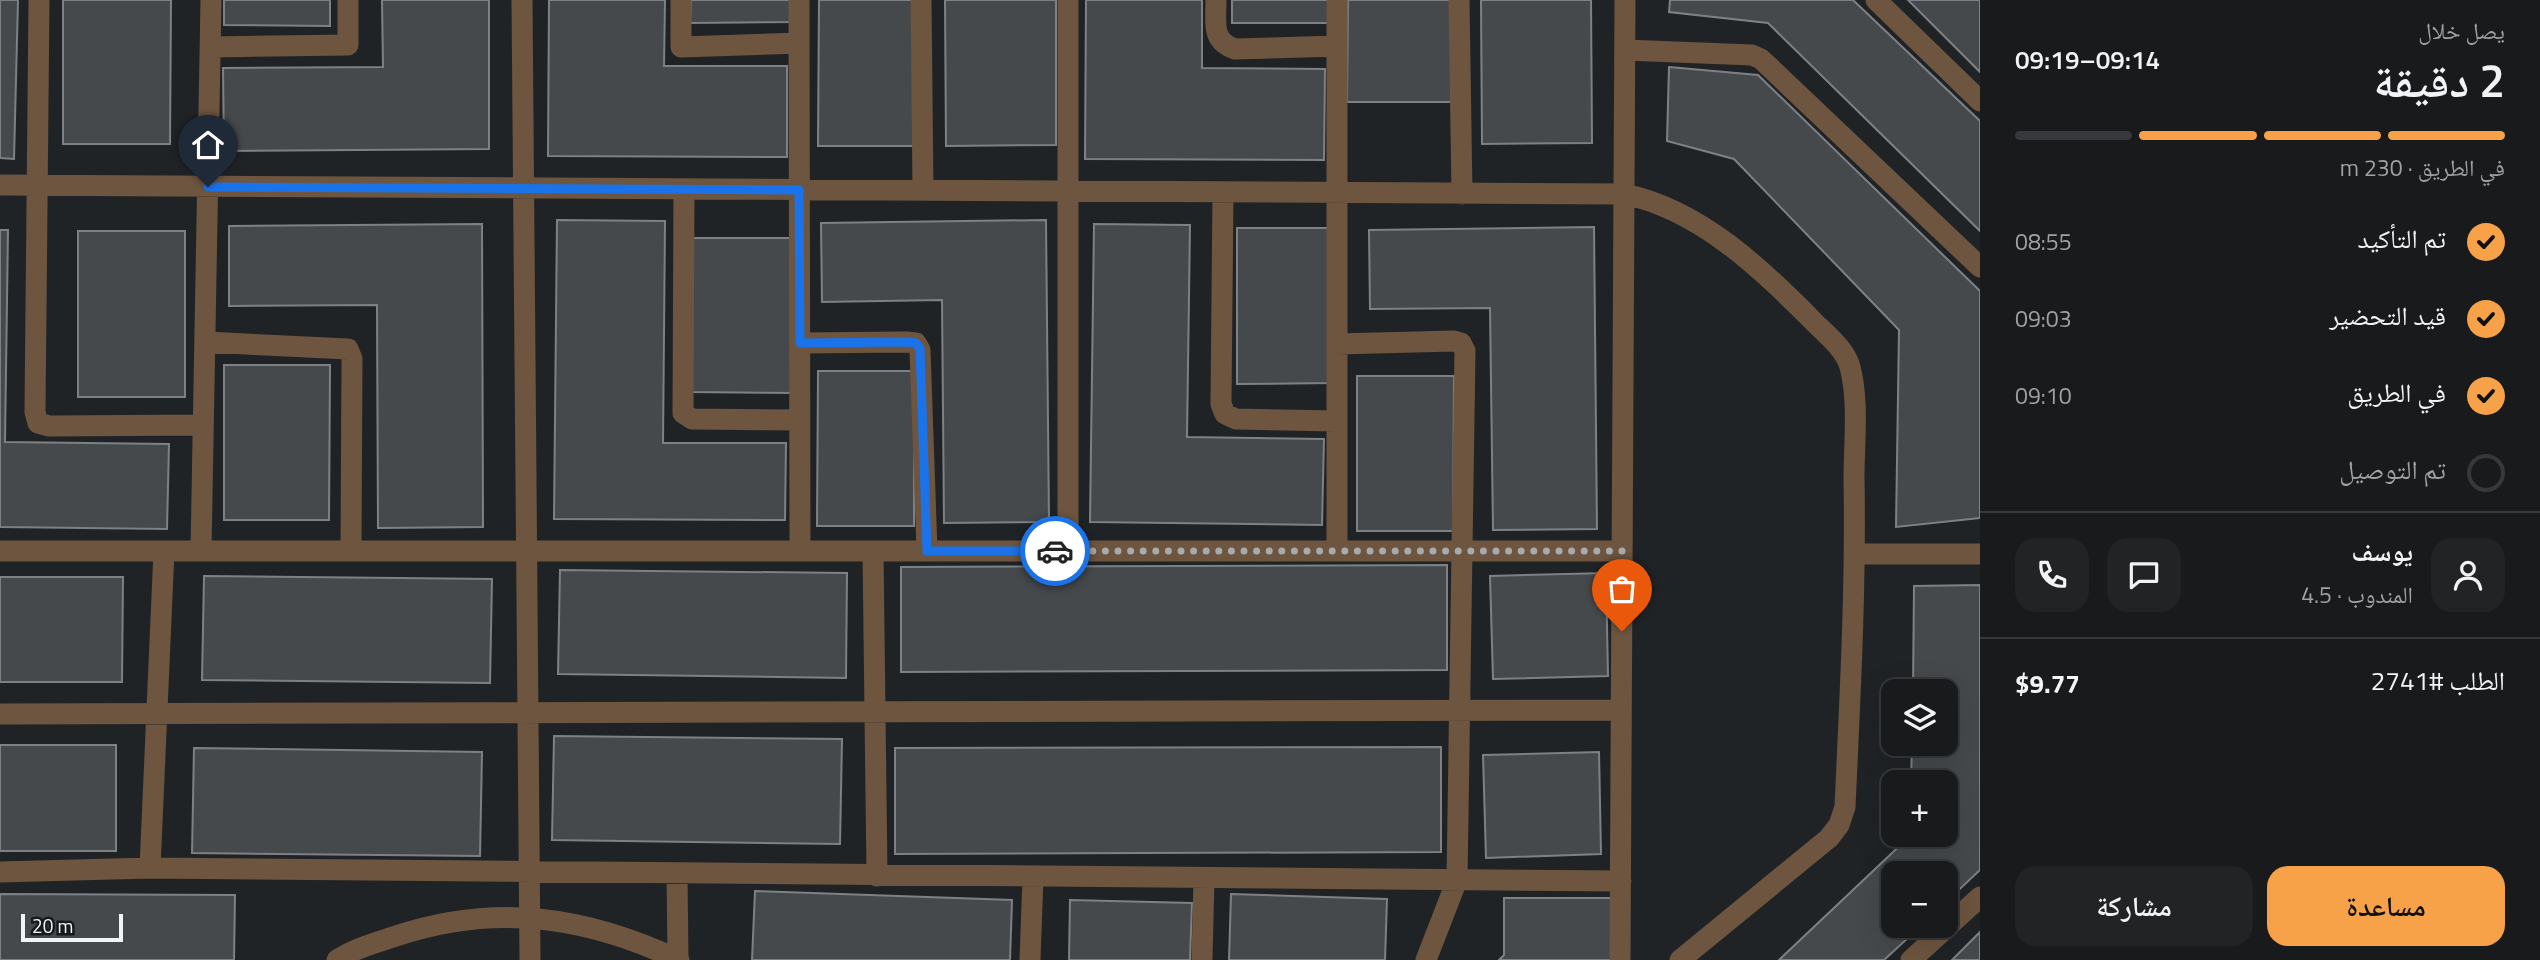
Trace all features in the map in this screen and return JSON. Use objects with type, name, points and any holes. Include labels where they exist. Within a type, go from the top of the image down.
[{"type":"street","points":[[39,0],[35,412],[38,423],[49,426],[203,425]]},
{"type":"street","points":[[201,551],[212,0]]},
{"type":"street","points":[[211,47],[348,45],[348,0]]},
{"type":"street","points":[[522,0],[530,960]]},
{"type":"street","points":[[681,0],[681,47],[799,44]]},
{"type":"street","points":[[799,0],[800,551]]},
{"type":"street","points":[[921,0],[923,190]]},
{"type":"street","points":[[1068,0],[1068,551]]},
{"type":"street","points":[[1216,0],[1216,35],[1222,44],[1236,49],[1337,46]]},
{"type":"street","points":[[1337,0],[1337,551]]},
{"type":"street","points":[[1459,0],[1462,194]]},
{"type":"street","points":[[1620,960],[1625,0]]},
{"type":"street","points":[[1876,0],[1980,101]]},
{"type":"street","points":[[1625,50],[1752,55],[1761,59],[1980,267]]},
{"type":"street","points":[[0,185],[1624,194],[1649,199],[1672,209],[1755,264],[1840,348],[1850,365],[1853,393],[1855,554],[1845,807],[1839,825],[1829,838],[1680,960]]},
{"type":"street","points":[[684,190],[683,413],[692,419],[799,420]]},
{"type":"street","points":[[1223,192],[1221,404],[1225,414],[1236,419],[1337,421]]},
{"type":"street","points":[[205,342],[348,349],[352,359],[351,551]]},
{"type":"street","points":[[800,343],[906,342],[916,343],[920,349],[927,551]]},
{"type":"street","points":[[1337,344],[1461,343],[1465,351],[1457,880],[1426,960]]},
{"type":"street","points":[[0,551],[1622,551]]},
{"type":"street","points":[[150,868],[164,551]]},
{"type":"street","points":[[873,551],[877,876]]},
{"type":"street","points":[[1855,554],[1980,554]]},
{"type":"street","points":[[0,714],[1621,710]]},
{"type":"street","points":[[0,872],[150,868],[1620,881]]},
{"type":"street","points":[[337,960],[351,951],[438,922],[529,916],[606,930],[679,960],[677,874]]},
{"type":"street","points":[[1030,960],[1033,877]]},
{"type":"street","points":[[1202,960],[1204,878]]},
{"type":"street","points":[[1911,960],[1980,897]]},
{"type":"building","points":[[0,0],[18,0],[14,159],[0,158]]},
{"type":"building","points":[[63,0],[171,0],[170,144],[63,144]]},
{"type":"building","points":[[224,0],[330,0],[330,26],[224,25]]},
{"type":"building","points":[[382,0],[489,0],[489,149],[224,151],[223,68],[383,67]]},
{"type":"building","points":[[549,0],[665,0],[664,66],[787,66],[787,157],[548,156]]},
{"type":"building","points":[[691,0],[796,0],[796,22],[690,23]]},
{"type":"building","points":[[819,0],[914,0],[913,146],[818,146]]},
{"type":"building","points":[[945,0],[1056,0],[1056,145],[946,146]]},
{"type":"building","points":[[1086,0],[1202,0],[1202,68],[1325,69],[1324,160],[1085,159]]},
{"type":"building","points":[[1232,0],[1329,0],[1329,23],[1232,23]]},
{"type":"building","points":[[1348,0],[1453,0],[1453,102],[1347,102]]},
{"type":"building","points":[[1481,0],[1591,0],[1592,143],[1482,144]]},
{"type":"building","points":[[1670,0],[1853,0],[1980,121],[1980,231],[1768,23],[1669,12]]},
{"type":"building","points":[[1908,0],[1980,0],[1980,72]]},
{"type":"building","points":[[1669,67],[1758,75],[1980,291],[1980,518],[1896,527],[1899,330],[1734,159],[1667,141]]},
{"type":"building","points":[[557,220],[665,221],[663,443],[786,443],[785,520],[554,519]]},
{"type":"building","points":[[1046,220],[1049,522],[944,523],[942,300],[822,302],[821,223]]},
{"type":"building","points":[[482,224],[483,527],[378,528],[377,305],[229,306],[229,226]]},
{"type":"building","points":[[1094,224],[1190,225],[1187,437],[1324,439],[1322,525],[1090,522]]},
{"type":"building","points":[[1594,227],[1597,529],[1493,530],[1490,308],[1370,309],[1369,230]]},
{"type":"building","points":[[1237,228],[1334,228],[1334,383],[1237,384]]},
{"type":"building","points":[[0,230],[8,230],[5,442],[169,444],[167,529],[0,527]]},
{"type":"building","points":[[78,231],[185,231],[185,397],[78,397]]},
{"type":"building","points":[[690,238],[796,238],[795,393],[690,392]]},
{"type":"building","points":[[224,365],[330,365],[329,520],[224,520]]},
{"type":"building","points":[[818,371],[914,371],[914,526],[817,526]]},
{"type":"building","points":[[1357,376],[1454,376],[1453,531],[1357,531]]},
{"type":"building","points":[[1447,565],[1447,670],[901,672],[901,567]]},
{"type":"building","points":[[560,570],[847,573],[846,678],[558,674]]},
{"type":"building","points":[[1606,573],[1608,676],[1493,679],[1490,576]]},
{"type":"building","points":[[204,576],[492,579],[490,683],[202,680]]},
{"type":"building","points":[[0,577],[123,577],[122,682],[0,682]]},
{"type":"building","points":[[1980,585],[1980,870],[1958,891],[1958,861],[1884,861],[1898,847],[1958,847],[1958,770],[1911,770],[1912,756],[1958,756],[1958,679],[1913,679],[1914,586]]},
{"type":"building","points":[[554,736],[842,739],[840,844],[552,840]]},
{"type":"building","points":[[0,745],[116,745],[116,851],[0,851]]},
{"type":"building","points":[[1441,747],[1441,852],[895,854],[895,748]]},
{"type":"building","points":[[194,748],[482,752],[480,856],[192,853]]},
{"type":"building","points":[[1599,752],[1601,854],[1486,858],[1483,755]]},
{"type":"building","points":[[1881,863],[1881,938],[1908,938],[1884,960],[1779,960]]},
{"type":"building","points":[[755,891],[1012,900],[1010,960],[752,960]]},
{"type":"building","points":[[0,894],[235,895],[234,960],[0,960]]},
{"type":"building","points":[[1231,894],[1387,899],[1385,960],[1229,960]]},
{"type":"building","points":[[1504,898],[1612,898],[1612,960],[1499,960],[1504,955]]},
{"type":"building","points":[[1070,900],[1192,903],[1190,960],[1069,960]]},
{"type":"building","points":[[1980,932],[1980,960],[1952,960]]},
{"type":"way so far","points":[[1055,551],[1622,551],[1622,631]]},
{"type":"route","points":[[208,187],[799,190],[800,343],[906,342],[916,343],[920,349],[927,551],[1055,551]]}]
